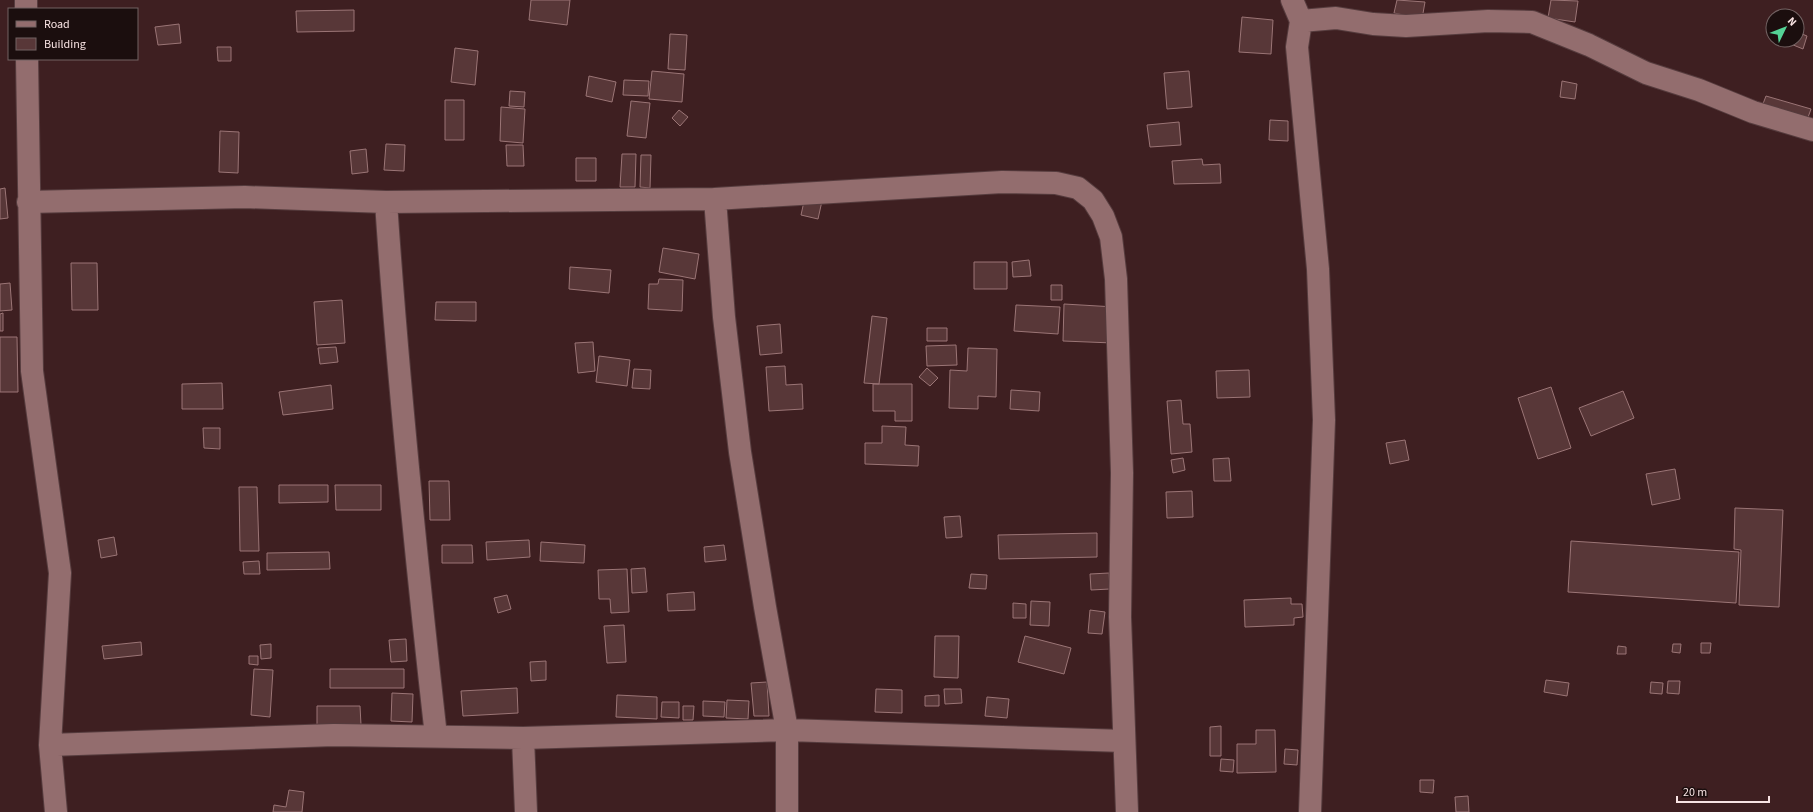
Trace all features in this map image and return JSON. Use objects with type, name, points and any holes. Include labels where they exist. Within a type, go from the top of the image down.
[{"type":"street","points":[[1292,0],[1301,21],[1297,47],[1318,269],[1324,420],[1310,812]]},
{"type":"street","points":[[1301,21],[1336,18],[1373,24],[1406,26],[1488,21],[1532,22],[1589,45],[1646,73],[1699,90],[1753,112],[1813,130]]},
{"type":"street","points":[[27,60],[28,202],[32,371],[60,573],[50,745],[56,812]]},
{"type":"street","points":[[28,202],[245,197],[386,202],[715,199],[1002,182],[1056,183],[1078,188],[1093,200],[1103,216],[1111,237],[1116,280],[1122,473],[1120,617],[1127,812]]},
{"type":"street","points":[[715,199],[724,317],[740,452],[787,730],[787,812]]},
{"type":"street","points":[[386,202],[396,351],[412,518],[436,736]]},
{"type":"street","points":[[50,745],[334,735],[523,738],[787,730],[1124,741]]},
{"type":"street","points":[[523,738],[526,812]]},
{"type":"building","points":[[531,0],[570,0],[567,25],[529,20]]},
{"type":"building","points":[[1397,0],[1425,2],[1422,19],[1394,13]]},
{"type":"building","points":[[1551,0],[1578,1],[1575,22],[1548,18]]},
{"type":"building","points":[[354,10],[354,31],[297,32],[296,11]]},
{"type":"building","points":[[1242,17],[1273,20],[1271,54],[1239,52]]},
{"type":"building","points":[[179,24],[181,43],[158,45],[155,27]]},
{"type":"building","points":[[670,34],[687,35],[685,70],[668,69]]},
{"type":"building","points":[[217,47],[231,47],[231,61],[218,61]]},
{"type":"building","points":[[455,48],[478,51],[475,85],[451,82]]},
{"type":"building","points":[[652,71],[684,74],[682,102],[649,99]]},
{"type":"building","points":[[1189,71],[1192,107],[1167,109],[1164,73]]},
{"type":"building","points":[[589,76],[616,82],[612,102],[586,96]]},
{"type":"building","points":[[624,80],[649,81],[648,96],[623,95]]},
{"type":"building","points":[[1562,81],[1577,84],[1575,99],[1560,97]]},
{"type":"building","points":[[510,91],[525,92],[524,107],[509,106]]},
{"type":"building","points":[[1766,96],[1811,109],[1806,123],[1761,109]]},
{"type":"building","points":[[445,100],[464,100],[464,140],[445,140]]},
{"type":"building","points":[[631,101],[650,103],[646,138],[627,136]]},
{"type":"building","points":[[501,107],[525,109],[523,143],[500,141]]},
{"type":"building","points":[[679,110],[688,117],[680,126],[672,118]]},
{"type":"building","points":[[1270,120],[1288,121],[1288,141],[1269,140]]},
{"type":"building","points":[[1179,122],[1181,145],[1150,147],[1147,125]]},
{"type":"building","points":[[220,131],[239,132],[238,173],[219,172]]},
{"type":"building","points":[[386,144],[405,145],[404,171],[384,170]]},
{"type":"building","points":[[506,145],[523,145],[524,166],[507,166]]},
{"type":"building","points":[[366,149],[368,172],[352,174],[350,151]]},
{"type":"building","points":[[622,154],[636,154],[635,187],[620,187]]},
{"type":"building","points":[[641,155],[651,155],[650,188],[640,187]]},
{"type":"building","points":[[576,158],[596,158],[596,181],[576,181]]},
{"type":"building","points":[[1202,159],[1203,165],[1220,164],[1221,183],[1174,184],[1172,161]]},
{"type":"building","points":[[5,188],[8,218],[0,219],[0,189]]},
{"type":"building","points":[[805,197],[822,201],[818,219],[801,215]]},
{"type":"building","points":[[663,248],[699,254],[695,279],[659,272]]},
{"type":"building","points":[[1029,260],[1031,276],[1013,277],[1012,262]]},
{"type":"building","points":[[974,262],[1007,262],[1007,289],[974,289]]},
{"type":"building","points":[[71,263],[97,263],[98,310],[72,310]]},
{"type":"building","points":[[570,267],[611,270],[609,293],[569,289]]},
{"type":"building","points":[[659,279],[683,280],[682,311],[648,309],[649,284],[658,284]]},
{"type":"building","points":[[10,283],[12,310],[0,311],[0,284]]},
{"type":"building","points":[[1051,285],[1062,285],[1062,300],[1051,300]]},
{"type":"building","points":[[342,300],[345,343],[317,345],[314,302]]},
{"type":"building","points":[[436,302],[476,302],[476,321],[435,320]]},
{"type":"building","points":[[1064,304],[1115,307],[1113,343],[1063,341]]},
{"type":"building","points":[[1016,305],[1060,307],[1058,334],[1014,331]]},
{"type":"building","points":[[3,313],[3,331],[0,331],[0,314]]},
{"type":"building","points":[[872,316],[887,318],[879,384],[864,383]]},
{"type":"building","points":[[780,324],[782,353],[760,355],[757,326]]},
{"type":"building","points":[[927,328],[947,328],[947,341],[927,341]]},
{"type":"building","points":[[0,337],[17,337],[18,392],[0,392]]},
{"type":"building","points":[[593,342],[595,371],[578,373],[575,343]]},
{"type":"building","points":[[956,345],[957,365],[927,366],[926,346]]},
{"type":"building","points":[[336,347],[338,362],[320,364],[318,348]]},
{"type":"building","points":[[968,348],[997,349],[996,397],[978,396],[978,409],[949,408],[950,370],[967,371]]},
{"type":"building","points":[[599,356],[630,360],[627,386],[596,382]]},
{"type":"building","points":[[785,366],[786,385],[802,384],[803,409],[769,411],[766,367]]},
{"type":"building","points":[[927,368],[938,378],[930,386],[919,377]]},
{"type":"building","points":[[634,369],[651,370],[650,389],[632,388]]},
{"type":"building","points":[[1249,370],[1250,397],[1217,398],[1216,371]]},
{"type":"building","points":[[222,383],[223,409],[182,409],[182,384]]},
{"type":"building","points":[[873,384],[912,384],[912,421],[895,421],[895,411],[873,411]]},
{"type":"building","points":[[331,385],[333,409],[283,415],[279,392]]},
{"type":"building","points":[[1551,387],[1571,448],[1538,459],[1518,398]]},
{"type":"building","points":[[1011,390],[1040,392],[1039,411],[1010,409]]},
{"type":"building","points":[[1623,391],[1634,418],[1591,436],[1579,408]]},
{"type":"building","points":[[1181,400],[1183,424],[1190,424],[1192,452],[1171,454],[1167,401]]},
{"type":"building","points":[[882,426],[906,427],[905,445],[919,446],[918,466],[865,464],[865,443],[882,443]]},
{"type":"building","points":[[203,428],[220,428],[220,449],[204,448]]},
{"type":"building","points":[[1405,440],[1409,460],[1390,464],[1386,443]]},
{"type":"building","points":[[1183,458],[1185,470],[1173,473],[1171,460]]},
{"type":"building","points":[[1229,458],[1231,481],[1214,481],[1213,459]]},
{"type":"building","points":[[1675,469],[1680,499],[1652,505],[1646,474]]},
{"type":"building","points":[[429,481],[449,481],[450,520],[430,520]]},
{"type":"building","points":[[279,485],[328,485],[328,502],[279,503]]},
{"type":"building","points":[[335,485],[381,485],[381,510],[336,510]]},
{"type":"building","points":[[239,487],[257,487],[259,551],[240,551]]},
{"type":"building","points":[[1192,491],[1193,517],[1167,518],[1166,492]]},
{"type":"building","points":[[1735,508],[1783,510],[1779,607],[1739,605],[1741,550],[1734,549]]},
{"type":"building","points":[[960,516],[962,537],[946,538],[944,517]]},
{"type":"building","points":[[1097,533],[1097,557],[999,559],[998,535]]},
{"type":"building","points":[[114,537],[117,555],[101,558],[98,540]]},
{"type":"building","points":[[529,540],[530,557],[487,560],[486,542]]},
{"type":"building","points":[[1571,541],[1739,552],[1736,603],[1568,592]]},
{"type":"building","points":[[541,542],[585,545],[584,563],[540,561]]},
{"type":"building","points":[[442,545],[472,545],[473,563],[442,563]]},
{"type":"building","points":[[724,545],[726,560],[705,562],[704,547]]},
{"type":"building","points":[[329,552],[330,569],[267,570],[267,553]]},
{"type":"building","points":[[259,561],[260,574],[244,574],[243,562]]},
{"type":"building","points":[[645,568],[647,592],[632,593],[631,569]]},
{"type":"building","points":[[627,569],[629,612],[611,613],[610,599],[599,599],[598,570]]},
{"type":"building","points":[[1109,573],[1110,589],[1091,590],[1090,574]]},
{"type":"building","points":[[971,574],[987,575],[986,589],[969,588]]},
{"type":"building","points":[[694,592],[695,610],[668,611],[667,594]]},
{"type":"building","points":[[507,595],[511,609],[498,613],[494,598]]},
{"type":"building","points":[[1291,598],[1291,604],[1302,604],[1303,617],[1294,618],[1294,625],[1245,627],[1244,600]]},
{"type":"building","points":[[1031,601],[1050,602],[1049,626],[1030,625]]},
{"type":"building","points":[[1013,603],[1026,604],[1026,618],[1013,618]]},
{"type":"building","points":[[1090,610],[1105,612],[1102,634],[1088,633]]},
{"type":"building","points":[[624,625],[626,662],[607,663],[604,626]]},
{"type":"building","points":[[935,636],[959,636],[958,678],[934,677]]},
{"type":"building","points":[[1025,636],[1071,648],[1064,674],[1018,662]]},
{"type":"building","points":[[406,639],[407,661],[391,662],[389,640]]},
{"type":"building","points":[[141,642],[142,655],[104,659],[102,646]]},
{"type":"building","points":[[1701,643],[1711,643],[1710,653],[1701,653]]},
{"type":"building","points":[[271,644],[271,658],[261,659],[260,645]]},
{"type":"building","points":[[1673,644],[1681,644],[1680,653],[1672,652]]},
{"type":"building","points":[[1618,646],[1626,647],[1626,654],[1617,654]]},
{"type":"building","points":[[249,656],[258,656],[258,665],[249,664]]},
{"type":"building","points":[[546,661],[546,680],[531,681],[530,662]]},
{"type":"building","points":[[254,669],[273,670],[270,717],[251,715]]},
{"type":"building","points":[[330,669],[404,669],[404,688],[330,688]]},
{"type":"building","points":[[1546,680],[1569,683],[1567,696],[1544,692]]},
{"type":"building","points":[[1668,681],[1680,681],[1679,694],[1667,693]]},
{"type":"building","points":[[767,682],[769,716],[754,716],[751,683]]},
{"type":"building","points":[[1651,682],[1663,683],[1662,694],[1650,693]]},
{"type":"building","points":[[517,688],[518,713],[463,716],[461,691]]},
{"type":"building","points":[[876,689],[902,690],[902,713],[875,712]]},
{"type":"building","points":[[944,689],[961,689],[962,703],[945,704]]},
{"type":"building","points":[[392,693],[413,694],[412,722],[391,721]]},
{"type":"building","points":[[617,695],[657,697],[657,719],[616,717]]},
{"type":"building","points":[[939,695],[939,706],[925,706],[925,696]]},
{"type":"building","points":[[987,697],[1009,699],[1007,718],[985,716]]},
{"type":"building","points":[[727,700],[749,701],[748,719],[726,718]]},
{"type":"building","points":[[703,701],[725,702],[724,717],[703,716]]},
{"type":"building","points":[[662,702],[679,702],[679,718],[661,717]]},
{"type":"building","points":[[317,706],[360,706],[361,725],[317,725]]},
{"type":"building","points":[[683,706],[694,706],[693,720],[683,720]]},
{"type":"building","points":[[1221,726],[1221,756],[1210,756],[1210,727]]},
{"type":"building","points":[[1256,730],[1275,730],[1276,772],[1237,773],[1237,744],[1256,744]]},
{"type":"building","points":[[1285,749],[1298,750],[1297,765],[1284,764]]},
{"type":"building","points":[[1221,759],[1234,760],[1233,772],[1220,771]]},
{"type":"building","points":[[1420,780],[1434,780],[1433,793],[1420,792]]},
{"type":"building","points":[[289,790],[304,792],[302,812],[273,812],[274,805],[286,807]]},
{"type":"building","points":[[1468,796],[1469,812],[1456,812],[1455,797]]}]
